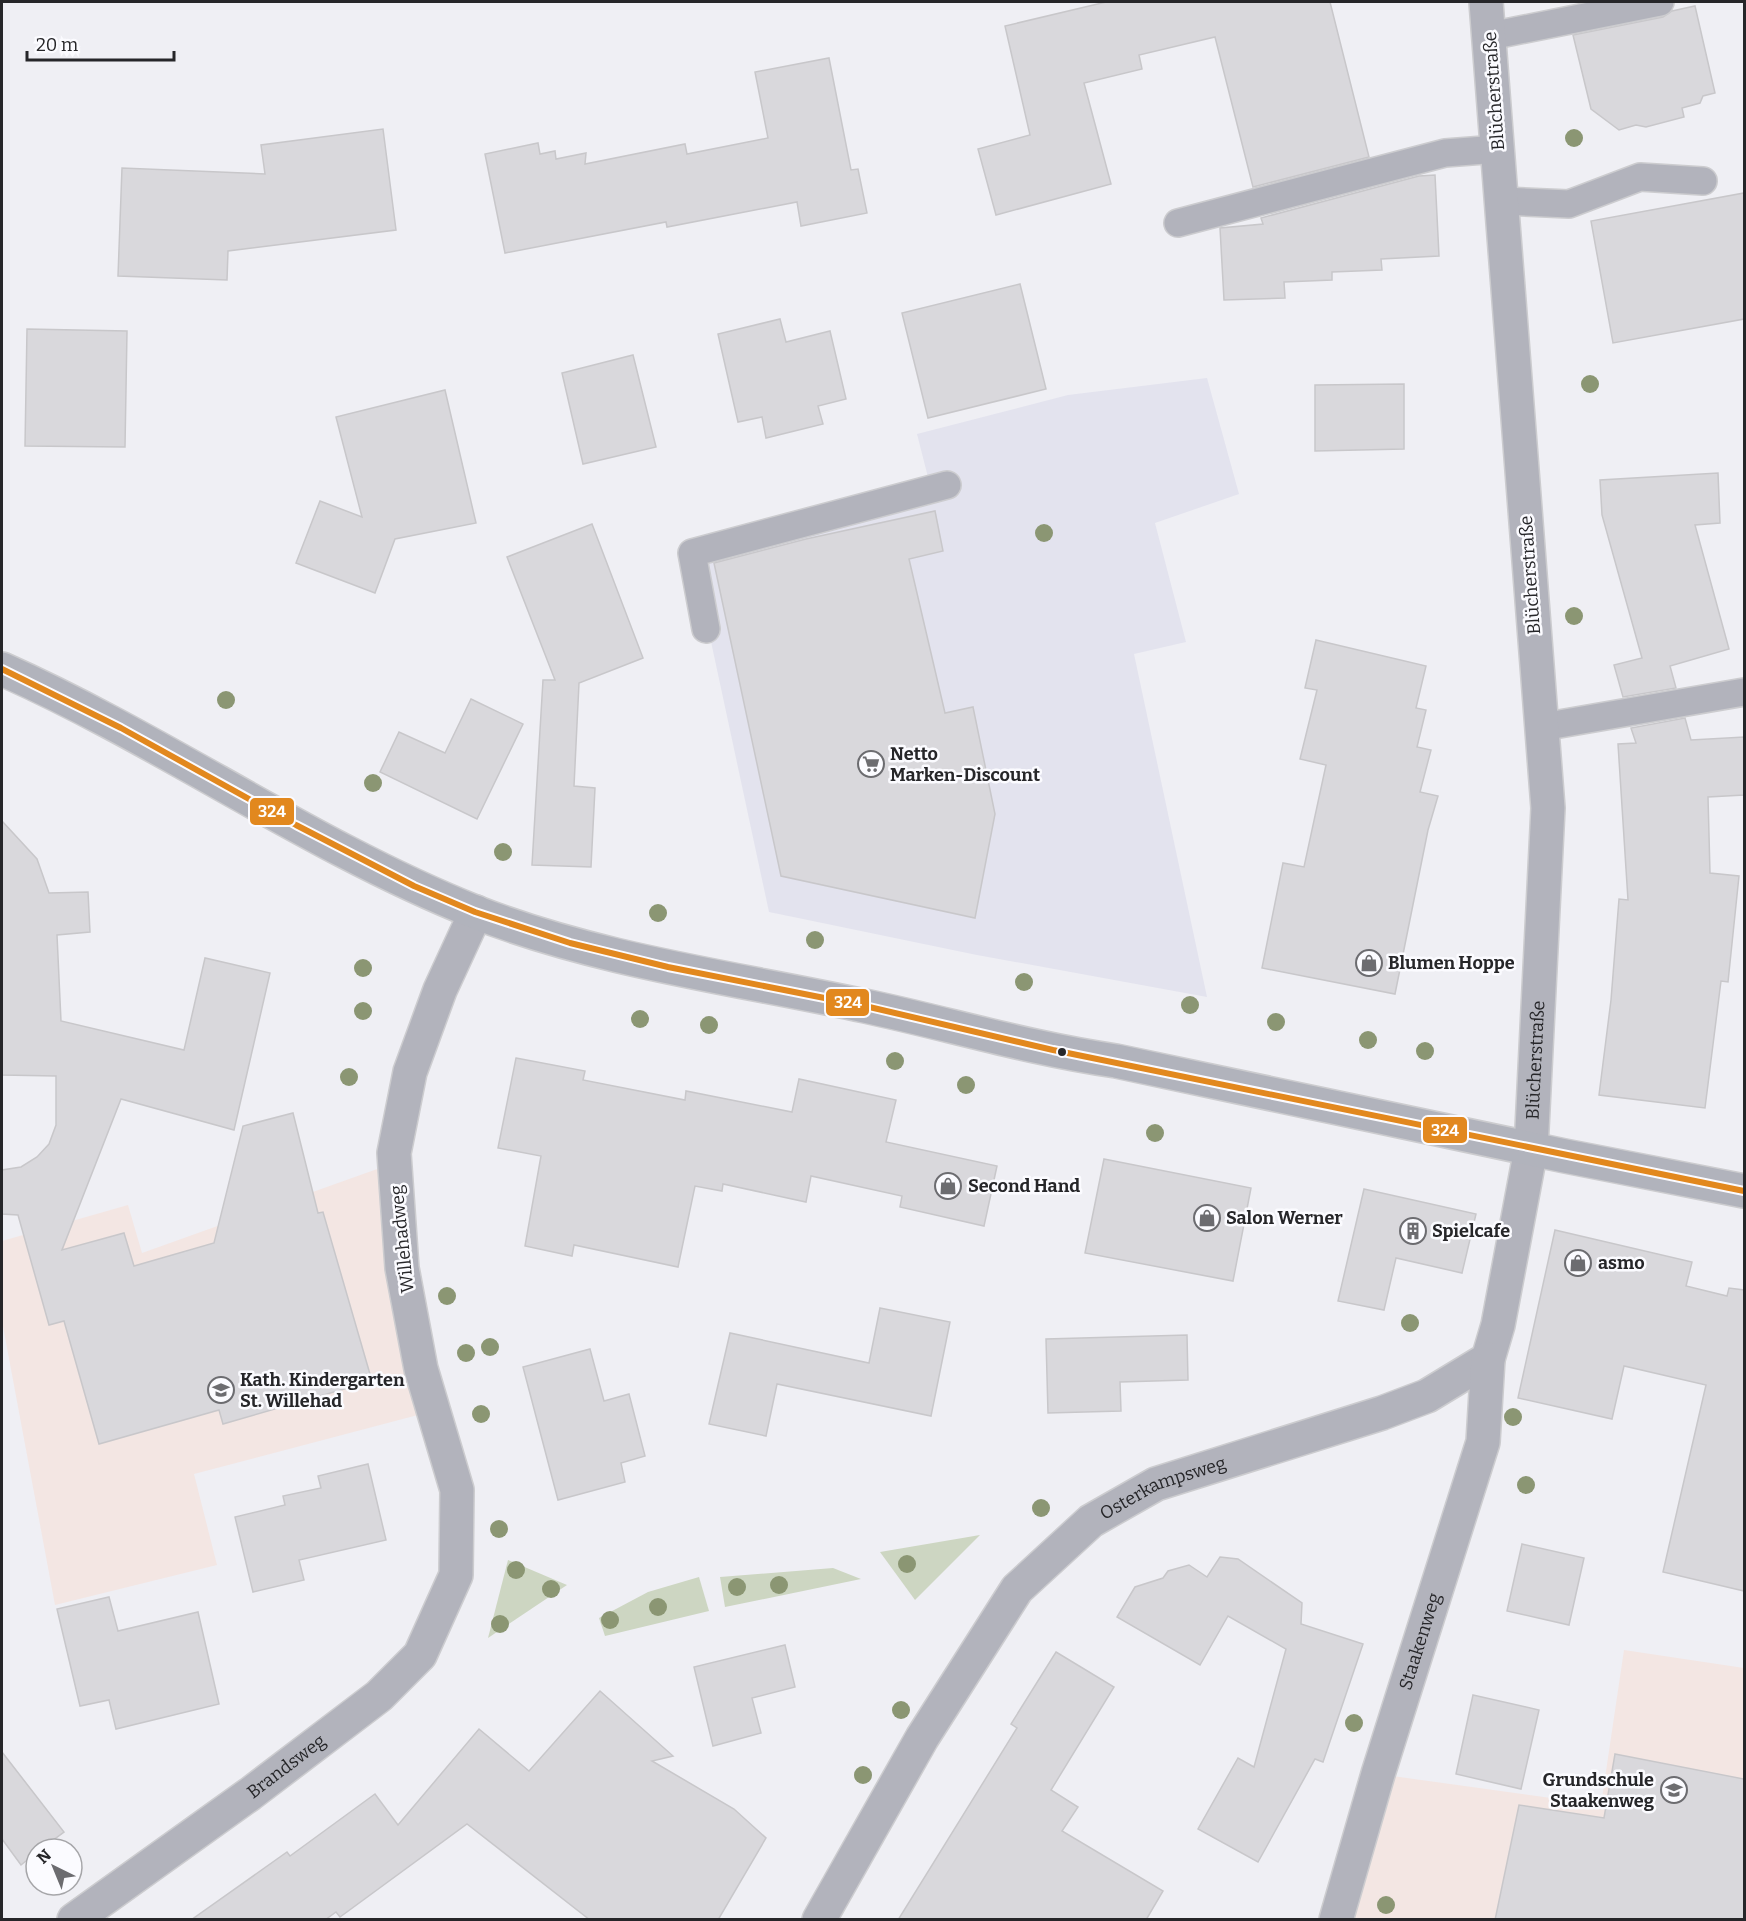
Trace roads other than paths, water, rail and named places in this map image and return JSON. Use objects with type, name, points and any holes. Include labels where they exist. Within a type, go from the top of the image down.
[{"type":"street","name":"Blücherstraße","points":[[1486,2],[1548,808],[1531,1149]]},
{"type":"street","points":[[2,669],[65,697],[378,868],[476,912],[599,951],[864,1006],[1064,1054],[1116,1061],[1531,1149],[1744,1191]]},
{"type":"street","name":"Willehadweg","points":[[456,1575],[457,1490],[421,1369],[410,1313],[402,1268],[394,1153],[410,1072],[440,990],[476,912]]},
{"type":"street","points":[[1488,1359],[1498,1325],[1531,1149]]},
{"type":"street","name":"Osterkampsweg","points":[[819,1920],[922,1738],[1017,1589],[1090,1521],[1156,1484],[1382,1413],[1426,1396],[1488,1359]]},
{"type":"street","name":"Staakenweg","points":[[1336,1920],[1378,1774],[1483,1442],[1488,1359]]},
{"type":"street","name":"Brandsweg","points":[[74,1920],[250,1794],[379,1696],[420,1654],[456,1575]]},
{"type":"lane","points":[[1490,36],[1660,2]]},
{"type":"lane","points":[[1178,223],[1445,153],[1498,149]]},
{"type":"lane","points":[[1503,201],[1569,204],[1640,177],[1703,181]]},
{"type":"lane","points":[[706,629],[692,553],[947,485]]},
{"type":"lane","points":[[1542,727],[1744,692]]},
{"type":"place","name":"Netto Marken-Discount","points":[[871,764]]},
{"type":"place","name":"Blumen Hoppe","points":[[1369,963]]},
{"type":"place","name":"Second Hand","points":[[948,1186]]},
{"type":"place","name":"Salon Werner","points":[[1207,1218]]},
{"type":"place","name":"Spielcafe","points":[[1413,1231]]},
{"type":"place","name":"asmo","points":[[1578,1263]]},
{"type":"place","name":"Kath. Kindergarten St. Willehad","points":[[221,1390]]},
{"type":"place","name":"Grundschule Staakenweg","points":[[1674,1790]]}]
